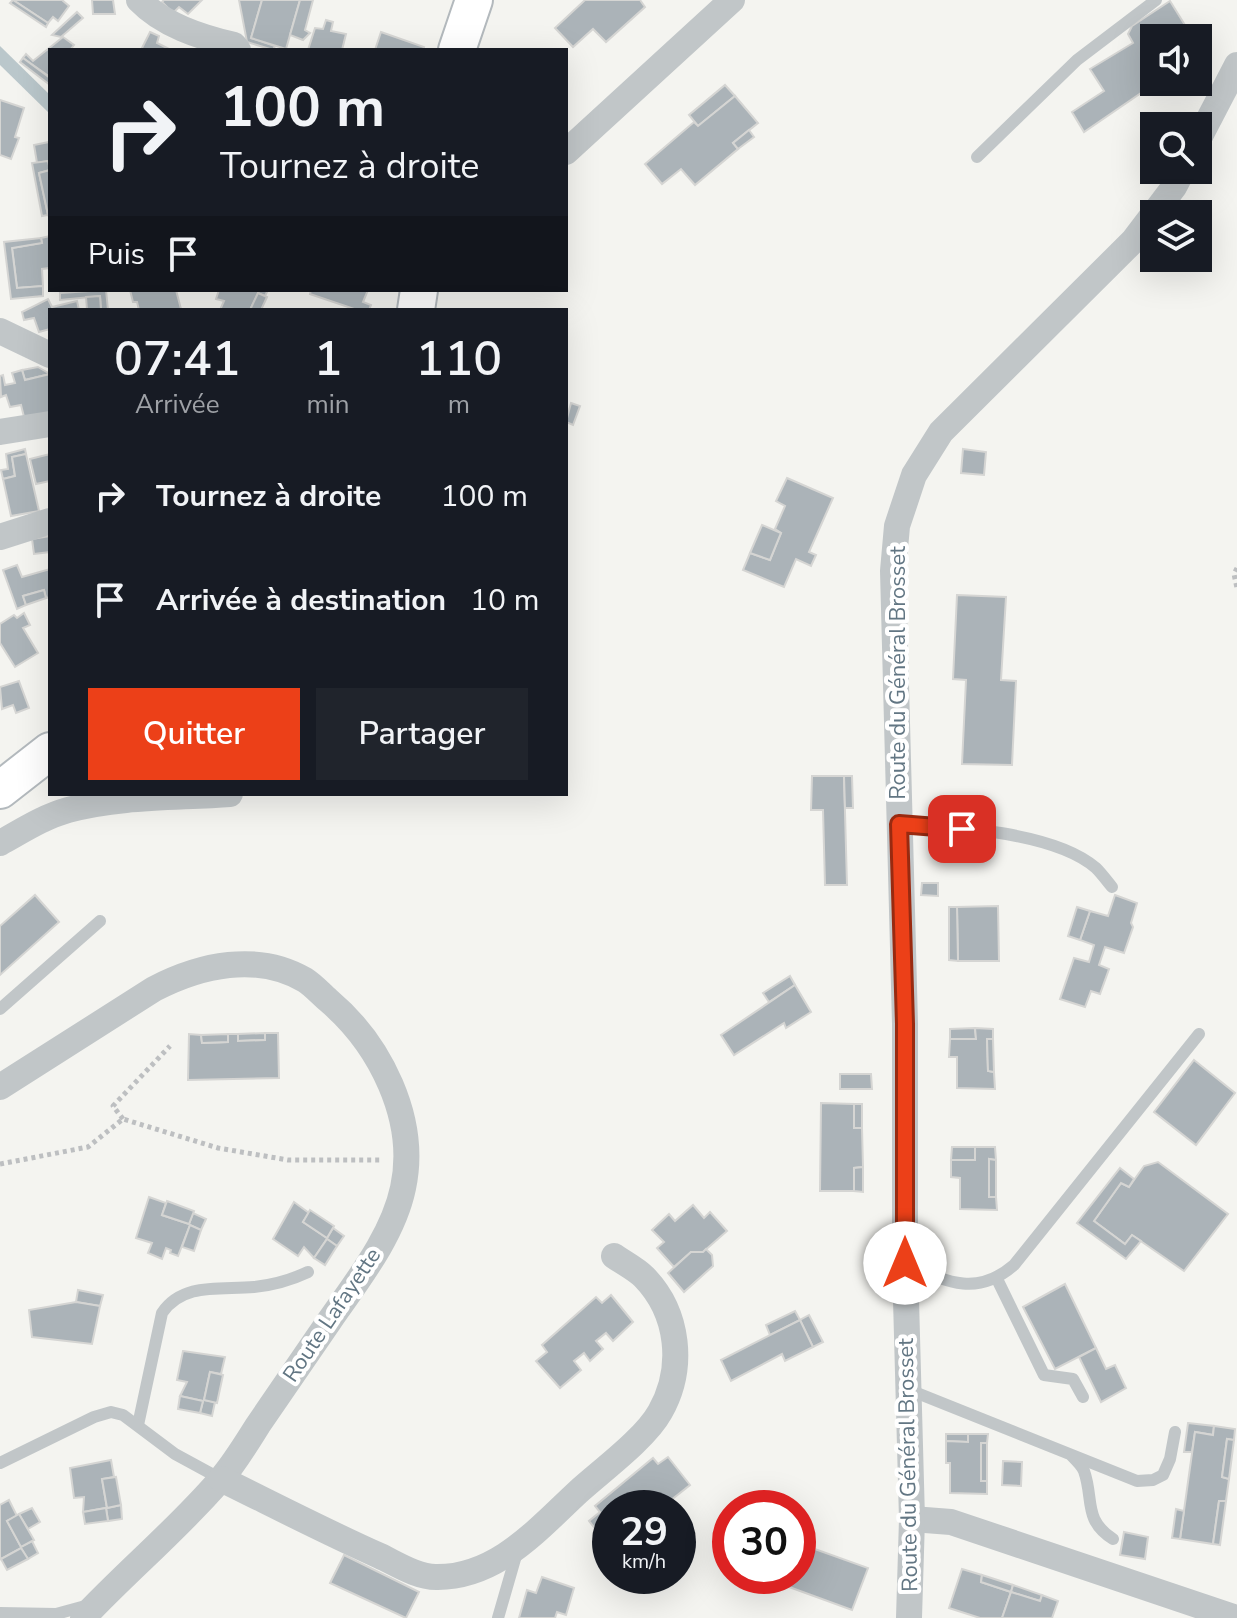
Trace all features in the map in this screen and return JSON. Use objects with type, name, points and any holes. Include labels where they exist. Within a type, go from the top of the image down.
[{"type":"main road","points":[[458,48],[474,0]]},
{"type":"main road","points":[[3,782],[48,752]]},
{"type":"street","points":[[139,0],[164,20],[236,48]]},
{"type":"street","points":[[568,150],[732,0]]},
{"type":"street","points":[[1212,113],[1237,65]]},
{"type":"street","name":"Route du Général Brosset","points":[[909,1618],[912,1519],[905,1263],[905,1024],[893,571],[897,526],[914,475],[941,432],[1133,241],[1176,184]]},
{"type":"street","points":[[0,331],[48,354]]},
{"type":"street","points":[[0,432],[48,424]]},
{"type":"street","points":[[0,537],[48,522]]},
{"type":"street","points":[[0,843],[66,811],[130,798],[203,796]]},
{"type":"street","name":"Route Lafayette","points":[[0,1087],[177,977],[224,964],[251,964],[304,980],[338,1008],[370,1049],[388,1079],[405,1130],[403,1188],[375,1254],[221,1479],[90,1611]]},
{"type":"street","points":[[221,1479],[425,1576],[482,1570],[520,1544],[645,1431],[660,1412],[671,1385],[676,1357],[675,1336],[659,1296],[643,1275],[614,1256]]},
{"type":"street","points":[[912,1519],[951,1522],[1236,1618]]},
{"type":"lane","points":[[977,157],[1077,60],[1156,0]]},
{"type":"lane","points":[[899,824],[988,832],[1055,845],[1096,868],[1112,887]]},
{"type":"lane","points":[[0,1009],[100,921]]},
{"type":"lane","points":[[905,1263],[953,1282],[980,1284],[997,1279],[1014,1265],[1199,1034]]},
{"type":"lane","points":[[138,1425],[162,1313],[168,1304],[179,1296],[204,1288],[254,1287],[290,1281],[308,1272]]},
{"type":"lane","points":[[997,1279],[1044,1375],[1073,1379],[1083,1397]]},
{"type":"lane","points":[[907,1389],[1137,1481],[1153,1480],[1163,1475],[1170,1459],[1175,1432]]},
{"type":"lane","points":[[0,1463],[94,1417],[111,1412],[123,1415],[175,1454],[221,1479]]},
{"type":"lane","points":[[1072,1455],[1083,1469],[1093,1519],[1101,1531],[1113,1539]]},
{"type":"lane","points":[[498,1618],[520,1544]]},
{"type":"lane","points":[[0,1613],[90,1611]]},
{"type":"path","points":[[1237,568],[1234,574],[1237,588]]},
{"type":"path","points":[[170,1046],[113,1106],[123,1119],[218,1148],[288,1160],[393,1160]]},
{"type":"path","points":[[0,1164],[88,1147],[123,1119]]},
{"type":"shaded area","points":[[0,46],[48,93],[48,112],[0,65]]},
{"type":"building","points":[[13,0],[62,0],[69,6],[58,21],[53,17],[48,23]]},
{"type":"building","points":[[13,0],[48,23],[46,27],[10,3]]},
{"type":"building","points":[[92,0],[113,0],[115,14],[93,14]]},
{"type":"building","points":[[202,0],[188,14],[179,7],[173,13],[162,2]]},
{"type":"building","points":[[239,0],[262,0],[251,38],[275,46],[266,48],[247,42]]},
{"type":"building","points":[[262,0],[300,0],[286,48],[251,38]]},
{"type":"building","points":[[300,0],[313,0],[305,30],[310,33],[303,40],[290,35]]},
{"type":"building","points":[[585,0],[640,0],[645,7],[606,42],[593,29],[573,47],[555,28]]},
{"type":"building","points":[[1170,1],[1184,24],[1140,24],[1140,94],[1084,132],[1072,112],[1104,91],[1090,69],[1133,43],[1128,34],[1132,26]]},
{"type":"building","points":[[77,12],[83,18],[61,37],[52,35]]},
{"type":"building","points":[[326,20],[333,22],[331,31],[346,34],[342,48],[309,48],[315,28],[323,29]]},
{"type":"building","points":[[150,32],[159,36],[157,43],[167,48],[142,48]]},
{"type":"building","points":[[381,32],[424,47],[424,48],[376,48]]},
{"type":"building","points":[[63,37],[74,45],[72,48],[49,48]]},
{"type":"building","points":[[48,49],[48,76],[23,58],[26,54],[33,61]]},
{"type":"building","points":[[23,58],[48,77],[48,83],[20,62]]},
{"type":"building","points":[[725,85],[735,96],[698,126],[689,115]]},
{"type":"building","points":[[735,96],[758,123],[733,143],[738,149],[695,185],[681,169],[662,184],[645,164],[694,122],[698,126]]},
{"type":"building","points":[[0,100],[24,108],[15,137],[19,138],[11,159],[0,155]]},
{"type":"building","points":[[749,130],[754,137],[738,149],[733,143]]},
{"type":"building","points":[[48,142],[48,161],[37,163],[34,145]]},
{"type":"building","points":[[48,161],[48,171],[39,173],[48,215],[42,216],[32,163]]},
{"type":"building","points":[[48,171],[48,215],[39,173]]},
{"type":"building","points":[[48,236],[48,268],[42,269],[43,286],[17,288],[12,248],[42,243],[41,238]]},
{"type":"building","points":[[41,238],[42,243],[12,248],[17,288],[43,286],[43,296],[11,299],[4,242]]},
{"type":"building","points":[[106,292],[108,308],[101,308],[100,296],[60,300],[60,293]]},
{"type":"building","points":[[130,292],[177,292],[181,308],[138,308],[137,302],[133,302]]},
{"type":"building","points":[[218,292],[267,292],[265,296],[258,293],[251,308],[221,308],[224,301],[216,299]]},
{"type":"building","points":[[367,292],[363,302],[371,305],[370,308],[351,308],[310,294]]},
{"type":"building","points":[[258,293],[267,297],[262,308],[251,308]]},
{"type":"building","points":[[100,296],[101,308],[87,308],[86,297]]},
{"type":"building","points":[[48,299],[52,307],[77,301],[79,308],[48,308],[48,330],[39,332],[34,318],[24,320],[22,312]]},
{"type":"building","points":[[38,367],[48,374],[25,380],[22,370]]},
{"type":"building","points":[[22,370],[25,380],[48,374],[48,415],[25,421],[21,405],[10,407],[6,395],[1,397],[0,376],[3,375],[5,385],[15,383],[12,373]]},
{"type":"building","points":[[571,403],[580,406],[573,425],[568,423]]},
{"type":"building","points":[[25,449],[26,454],[12,457],[15,476],[3,479],[1,470],[8,469],[6,454]]},
{"type":"building","points":[[963,449],[986,452],[984,475],[961,473]]},
{"type":"building","points":[[26,454],[39,511],[11,516],[3,479],[15,476],[12,457]]},
{"type":"building","points":[[48,454],[48,481],[36,484],[30,459]]},
{"type":"building","points":[[787,478],[833,498],[809,552],[816,555],[811,566],[796,559],[784,587],[743,570],[750,553],[770,560],[781,533],[775,529],[785,506],[776,501]]},
{"type":"building","points":[[762,525],[781,533],[770,560],[750,553]]},
{"type":"building","points":[[48,536],[48,552],[34,554],[32,539]]},
{"type":"building","points":[[17,565],[22,577],[48,570],[48,598],[44,590],[23,596],[26,605],[17,609],[3,570]]},
{"type":"building","points":[[44,590],[46,598],[26,605],[23,596]]},
{"type":"building","points":[[957,595],[1006,597],[1001,680],[1016,681],[1012,765],[962,764],[966,680],[953,679]]},
{"type":"building","points":[[24,613],[30,625],[23,628],[38,653],[15,667],[0,643],[0,624]]},
{"type":"building","points":[[19,681],[29,708],[16,713],[13,705],[2,709],[0,687]]},
{"type":"building","points":[[812,776],[844,776],[847,885],[825,885],[823,810],[811,810]]},
{"type":"building","points":[[844,776],[852,776],[853,808],[845,808]]},
{"type":"building","points":[[922,883],[938,883],[938,896],[921,895]]},
{"type":"building","points":[[35,895],[59,922],[0,975],[0,926]]},
{"type":"building","points":[[1115,895],[1137,903],[1124,953],[1105,947],[1099,965],[1109,969],[1100,994],[1091,991],[1085,1007],[1060,999],[1074,958],[1089,962],[1094,945],[1080,940],[1090,911],[1108,916]]},
{"type":"building","points":[[998,906],[999,961],[958,961],[957,907]]},
{"type":"building","points":[[949,907],[957,907],[958,961],[949,960]]},
{"type":"building","points":[[1077,907],[1090,911],[1080,940],[1068,936]]},
{"type":"building","points":[[790,976],[795,985],[769,1002],[763,993]]},
{"type":"building","points":[[795,985],[811,1012],[786,1028],[784,1023],[734,1055],[721,1035]]},
{"type":"building","points":[[975,1028],[976,1039],[950,1039],[950,1029]]},
{"type":"building","points":[[975,1028],[993,1029],[993,1039],[987,1039],[988,1071],[994,1072],[995,1089],[957,1088],[957,1057],[949,1057],[950,1039],[976,1039]]},
{"type":"building","points":[[265,1033],[265,1040],[238,1041],[238,1034]]},
{"type":"building","points":[[265,1033],[278,1033],[279,1078],[188,1080],[189,1034],[201,1035],[202,1043],[228,1042],[228,1034],[238,1034],[238,1041],[265,1040]]},
{"type":"building","points":[[228,1034],[228,1042],[202,1043],[201,1035]]},
{"type":"building","points":[[987,1039],[993,1039],[994,1072],[988,1071]]},
{"type":"building","points":[[1194,1060],[1235,1093],[1196,1145],[1154,1112]]},
{"type":"building","points":[[840,1074],[871,1074],[872,1089],[840,1089]]},
{"type":"building","points":[[821,1103],[854,1104],[854,1128],[862,1128],[863,1167],[854,1168],[854,1191],[820,1191]]},
{"type":"building","points":[[854,1104],[862,1104],[862,1128],[854,1128]]},
{"type":"building","points":[[952,1147],[975,1147],[975,1160],[951,1160]]},
{"type":"building","points":[[975,1147],[995,1147],[996,1160],[989,1159],[989,1197],[996,1197],[997,1210],[960,1209],[960,1178],[951,1177],[951,1160],[975,1160]]},
{"type":"building","points":[[989,1159],[996,1160],[996,1197],[989,1197]]},
{"type":"building","points":[[1158,1162],[1228,1214],[1184,1271],[1132,1235],[1125,1244],[1094,1221],[1121,1183],[1129,1187],[1144,1166]]},
{"type":"building","points":[[863,1167],[863,1192],[854,1191],[854,1168]]},
{"type":"building","points":[[1120,1168],[1134,1179],[1129,1187],[1121,1183],[1094,1221],[1125,1244],[1132,1235],[1141,1241],[1126,1259],[1077,1223]]},
{"type":"building","points":[[149,1197],[166,1203],[162,1215],[189,1224],[193,1213],[206,1219],[201,1230],[190,1225],[178,1256],[166,1248],[162,1259],[148,1253],[152,1243],[136,1238]]},
{"type":"building","points":[[167,1201],[194,1211],[189,1224],[162,1215]]},
{"type":"building","points":[[294,1202],[309,1213],[303,1222],[327,1238],[333,1228],[344,1236],[337,1246],[327,1239],[314,1258],[304,1247],[298,1256],[273,1239]]},
{"type":"building","points":[[693,1205],[704,1218],[710,1212],[727,1231],[703,1252],[691,1252],[674,1267],[657,1248],[664,1242],[652,1230],[669,1214],[675,1221]]},
{"type":"building","points":[[310,1210],[334,1226],[327,1238],[303,1222]]},
{"type":"building","points":[[190,1225],[201,1230],[194,1251],[182,1247]]},
{"type":"building","points":[[327,1239],[337,1246],[325,1265],[314,1258]]},
{"type":"building","points":[[706,1249],[712,1255],[713,1266],[684,1292],[668,1273],[691,1252]]},
{"type":"building","points":[[1065,1284],[1096,1348],[1055,1369],[1023,1307]]},
{"type":"building","points":[[78,1290],[103,1295],[100,1306],[76,1302]]},
{"type":"building","points":[[611,1295],[633,1322],[613,1341],[606,1333],[596,1341],[603,1349],[590,1361],[584,1353],[574,1361],[581,1370],[560,1388],[536,1361],[547,1352],[542,1345],[596,1297],[602,1303]]},
{"type":"building","points":[[76,1302],[100,1306],[92,1344],[32,1337],[29,1310]]},
{"type":"building","points":[[795,1311],[800,1320],[770,1335],[766,1325]]},
{"type":"building","points":[[809,1315],[823,1342],[813,1347],[800,1320]]},
{"type":"building","points":[[800,1320],[813,1347],[785,1361],[782,1354],[731,1381],[721,1360]]},
{"type":"building","points":[[1096,1348],[1106,1369],[1115,1365],[1126,1388],[1101,1402],[1079,1357]]},
{"type":"building","points":[[183,1351],[225,1357],[221,1374],[210,1372],[204,1400],[215,1402],[212,1416],[200,1413],[203,1401],[180,1396],[187,1382],[177,1380]]},
{"type":"building","points":[[210,1372],[223,1375],[217,1403],[204,1400]]},
{"type":"building","points":[[180,1396],[203,1401],[200,1413],[178,1409]]},
{"type":"building","points":[[1188,1423],[1214,1426],[1213,1435],[1195,1432],[1192,1452],[1184,1452]]},
{"type":"building","points":[[1214,1426],[1235,1429],[1234,1440],[1227,1439],[1222,1477],[1229,1479],[1226,1501],[1219,1501],[1213,1544],[1180,1539],[1195,1432],[1213,1435]]},
{"type":"building","points":[[946,1434],[968,1434],[968,1442],[946,1441]]},
{"type":"building","points":[[968,1434],[988,1434],[987,1443],[981,1443],[981,1481],[987,1481],[987,1494],[950,1493],[946,1441],[968,1442]]},
{"type":"building","points":[[1227,1439],[1234,1440],[1229,1479],[1222,1477]]},
{"type":"building","points":[[981,1443],[987,1443],[987,1481],[981,1481]]},
{"type":"building","points":[[668,1457],[690,1485],[684,1490],[614,1490],[653,1458],[658,1464]]},
{"type":"building","points":[[111,1460],[114,1477],[102,1479],[107,1508],[121,1505],[122,1519],[108,1521],[106,1508],[83,1512],[84,1497],[74,1498],[70,1468]]},
{"type":"building","points":[[1003,1461],[1022,1462],[1021,1486],[1002,1485]]},
{"type":"building","points":[[116,1477],[121,1505],[107,1508],[102,1479]]},
{"type":"building","points":[[9,1500],[17,1516],[7,1521],[21,1547],[32,1541],[38,1553],[28,1559],[21,1548],[0,1557],[0,1505]]},
{"type":"building","points":[[1219,1501],[1226,1501],[1220,1545],[1213,1544]]},
{"type":"building","points":[[32,1508],[40,1522],[28,1529],[19,1514]]},
{"type":"building","points":[[106,1508],[108,1521],[85,1524],[83,1512]]},
{"type":"building","points":[[1176,1509],[1184,1511],[1180,1539],[1172,1538]]},
{"type":"building","points":[[19,1514],[34,1540],[21,1547],[7,1521]]},
{"type":"building","points":[[1124,1532],[1148,1537],[1145,1559],[1120,1555]]},
{"type":"building","points":[[21,1548],[28,1559],[7,1570],[1,1559]]},
{"type":"building","points":[[816,1549],[868,1568],[852,1610],[808,1594],[816,1594]]},
{"type":"building","points":[[344,1555],[419,1592],[406,1618],[330,1583]]},
{"type":"building","points":[[962,1569],[982,1575],[981,1582],[1011,1592],[1002,1618],[980,1618],[949,1608]]},
{"type":"building","points":[[982,1575],[1013,1585],[1011,1592],[981,1582]]},
{"type":"building","points":[[542,1577],[574,1588],[566,1615],[557,1612],[555,1618],[519,1618],[527,1590],[536,1593]]},
{"type":"building","points":[[1013,1585],[1042,1595],[1040,1601],[1011,1592]]},
{"type":"building","points":[[1011,1592],[1040,1601],[1042,1595],[1058,1601],[1052,1618],[1002,1618]]},
{"type":"route","points":[[905,1263],[905,1024],[899,824],[962,829]]}]
